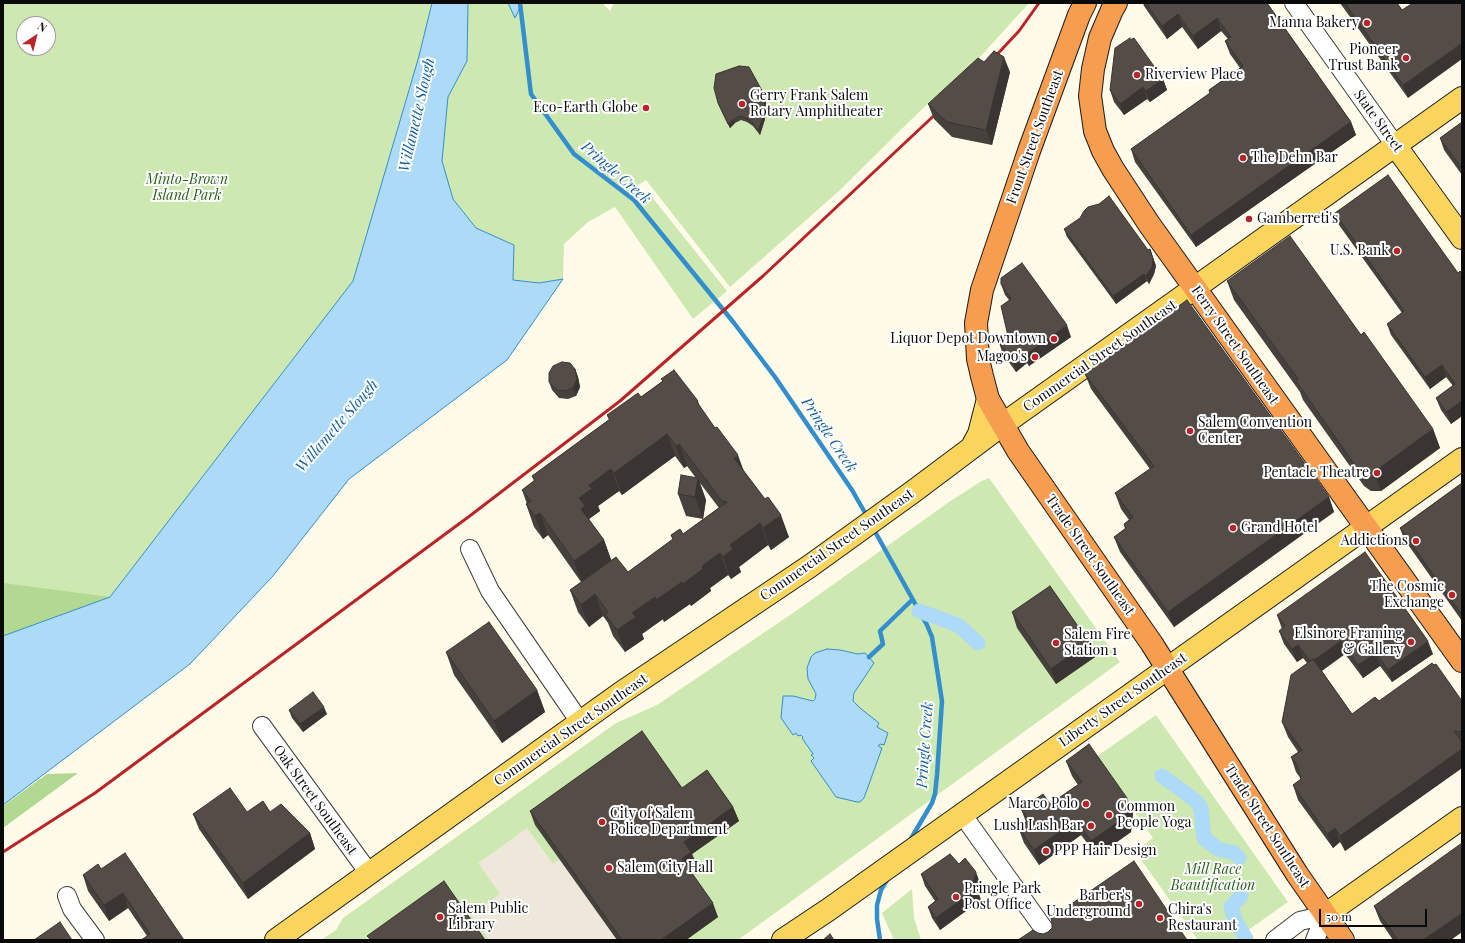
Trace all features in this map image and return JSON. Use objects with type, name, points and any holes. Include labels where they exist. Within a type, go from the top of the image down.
[{"type":"highway","name":"Front Street Southeast","points":[[987,272],[1079,15],[1085,3]]},
{"type":"highway","name":"Ferry Street Southeast","points":[[1116,3],[1100,38],[1093,69],[1090,96],[1095,131],[1103,151],[1149,224],[1462,661]]},
{"type":"highway","name":"Trade Street Southeast","points":[[987,272],[979,303],[976,323],[978,359],[988,399],[1018,451],[1152,644],[1297,874],[1343,940]]},
{"type":"main road","name":"Commercial Street Southeast","points":[[276,940],[580,722],[810,566],[1002,425],[1462,98]]},
{"type":"main road","name":"State Street","points":[[1395,145],[1462,238]]},
{"type":"main road","points":[[972,447],[979,434],[988,399]]},
{"type":"main road","name":"Liberty Street Southeast","points":[[783,940],[828,910],[1462,459]]},
{"type":"main road","points":[[1325,915],[1462,818]]},
{"type":"street","name":"State Street","points":[[1294,3],[1395,145]]},
{"type":"street","points":[[470,549],[490,591],[580,722]]},
{"type":"street","name":"Oak Street Southeast","points":[[262,726],[369,873]]},
{"type":"street","points":[[970,809],[981,840],[1044,929]]},
{"type":"street","points":[[67,896],[72,909],[95,940]]},
{"type":"street","points":[[1274,940],[1300,921],[1325,915]]},
{"type":"street","points":[[1315,940],[1325,915]]},
{"type":"green space","name":"Minto-Brown Island Park","points":[[3,3],[432,3],[419,56],[353,281],[110,597],[3,636]]},
{"type":"green space","points":[[468,3],[508,3],[515,18],[522,3],[602,3],[610,11],[614,3],[1029,3],[969,69],[921,110],[839,191],[730,287],[646,180],[632,189],[640,194],[648,192],[727,291],[693,319],[615,207],[588,222],[564,244],[563,279],[539,283],[512,280],[514,245],[476,228],[453,199],[442,161],[448,97],[467,61]]},
{"type":"green space","points":[[989,478],[1120,662],[738,940],[321,940],[336,930],[343,918],[616,723],[657,705],[793,613],[949,502],[980,482]],"holes":[[[827,649],[858,654],[865,653],[853,701],[879,724],[877,726],[883,745],[880,743],[878,746],[882,748],[864,798],[860,802],[811,761],[814,758],[813,754],[801,735],[798,736],[796,733],[801,698],[813,701],[816,696],[807,673],[808,663]]]},
{"type":"green space","points":[[3,583],[110,597],[3,636]]},
{"type":"green space","name":"Mill Race Beautification","points":[[1156,715],[1288,902],[1234,940],[1198,940],[1135,851],[1153,838],[1096,757]]},
{"type":"green space","points":[[78,773],[3,828],[3,806],[47,774]]},
{"type":"green space","points":[[912,889],[914,918],[921,940],[894,940],[882,913]]},
{"type":"shaded area","points":[[527,828],[553,864],[560,859],[617,940],[489,940],[471,915],[500,894],[478,863]]},
{"type":"water","name":"Willamette Slough","points":[[432,3],[468,3],[467,61],[448,97],[442,161],[453,199],[476,228],[514,245],[513,280],[539,283],[563,279],[507,360],[349,479],[273,576],[190,664],[3,805],[3,636],[110,597],[353,281],[419,56]]},
{"type":"water","points":[[508,3],[522,3],[515,18]]},
{"type":"water","points":[[827,649],[858,654],[865,653],[874,663],[854,693],[853,701],[879,723],[877,727],[888,733],[884,745],[880,744],[878,746],[882,748],[864,798],[860,802],[836,797],[811,761],[814,758],[811,755],[813,754],[802,738],[803,737],[801,735],[798,736],[796,733],[793,735],[781,718],[783,696],[793,696],[813,701],[815,699],[816,694],[808,679],[807,668],[811,657],[815,653]]},
{"type":"building","points":[[1146,3],[1267,3],[1351,122],[1191,235],[1131,149],[1210,93],[1209,90],[1243,66],[1225,41],[1231,37],[1217,18],[1193,36],[1178,14],[1162,26]]},
{"type":"building","points":[[1345,3],[1397,3],[1402,10],[1413,3],[1462,3],[1462,43],[1403,85]]},
{"type":"building","name":"Riverview Place","points":[[1130,38],[1130,40],[1134,38],[1163,79],[1146,91],[1143,87],[1120,104],[1110,90],[1115,48]]},
{"type":"building","points":[[994,51],[1004,57],[986,130],[947,122],[928,104],[978,58],[984,62]]},
{"type":"building","name":"Gerry Frank Salem Rotary Amphitheater","points":[[739,66],[749,67],[765,96],[764,115],[758,131],[752,122],[740,116],[728,124],[718,103],[714,88],[716,74]]},
{"type":"building","points":[[1462,122],[1462,169],[1440,138]]},
{"type":"building","points":[[1388,175],[1458,273],[1460,271],[1462,274],[1462,401],[1447,412],[1436,398],[1455,384],[1442,365],[1425,377],[1387,324],[1404,311],[1335,213]]},
{"type":"building","points":[[1109,196],[1148,250],[1150,249],[1153,259],[1152,267],[1146,276],[1144,274],[1113,296],[1064,229],[1080,218],[1088,207],[1099,204]]},
{"type":"building","points":[[1290,236],[1361,335],[1364,332],[1433,429],[1374,472],[1364,472],[1357,468],[1296,381],[1298,379],[1227,281]]},
{"type":"building","points":[[1022,263],[1067,325],[1025,355],[1023,352],[1012,360],[999,343],[1008,336],[1001,306],[1011,299],[1001,284],[1001,278]]},
{"type":"building","points":[[1187,300],[1329,497],[1168,612],[1114,537],[1126,528],[1124,524],[1133,517],[1115,493],[1154,466],[1085,374]]},
{"type":"building","points":[[562,362],[570,363],[575,369],[577,379],[573,388],[565,391],[557,390],[549,382],[549,373],[553,366]]},
{"type":"building","points":[[674,370],[698,401],[697,402],[715,428],[717,427],[738,455],[734,458],[765,499],[768,497],[781,515],[763,528],[760,523],[730,545],[733,549],[723,557],[720,553],[702,566],[703,569],[683,584],[682,582],[656,600],[655,597],[632,613],[636,617],[617,630],[605,614],[608,612],[595,594],[581,605],[570,590],[616,557],[628,572],[673,539],[671,535],[680,529],[683,534],[727,502],[722,501],[679,444],[676,446],[667,434],[614,473],[611,469],[589,485],[592,489],[579,498],[585,506],[581,509],[604,540],[574,561],[540,513],[535,516],[526,504],[531,501],[522,490],[535,480],[532,476],[610,419],[607,415],[638,393],[641,397],[663,381],[661,379]]},
{"type":"building","points":[[681,475],[698,478],[695,497],[678,494]]},
{"type":"building","points":[[1462,483],[1462,615],[1400,528]]},
{"type":"building","points":[[1365,552],[1428,641],[1388,670],[1376,653],[1358,665],[1341,641],[1314,660],[1313,659],[1310,661],[1298,645],[1292,649],[1279,631],[1285,626],[1277,615]]},
{"type":"building","name":"Salem Fire Station 1","points":[[1050,586],[1089,642],[1051,669],[1012,612]]},
{"type":"building","points":[[489,622],[537,690],[494,721],[446,652]]},
{"type":"building","points":[[1313,659],[1352,714],[1375,697],[1379,701],[1432,663],[1434,665],[1436,664],[1462,701],[1462,732],[1454,731],[1462,742],[1462,749],[1340,836],[1335,828],[1327,834],[1293,785],[1301,779],[1297,765],[1291,757],[1302,750],[1282,722],[1291,675]]},
{"type":"building","points":[[313,692],[324,707],[300,724],[289,710]]},
{"type":"building","points":[[642,731],[682,788],[707,770],[733,807],[684,842],[691,852],[682,859],[713,903],[661,940],[622,940],[530,811]]},
{"type":"building","points":[[1089,744],[1127,798],[1125,817],[1091,841],[1076,820],[1034,850],[1018,827],[1029,820],[1021,809],[1043,794],[1050,804],[1082,782],[1066,761]]},
{"type":"building","points":[[230,788],[247,812],[263,801],[270,812],[281,804],[310,833],[243,883],[193,814]]},
{"type":"building","points":[[1462,843],[1462,913],[1423,940],[1398,940],[1374,906]]},
{"type":"building","points":[[125,853],[184,940],[141,940],[150,934],[123,893],[104,905],[83,875],[98,864],[101,869]]},
{"type":"building","name":"Pringle Park Post Office","points":[[950,854],[959,864],[965,858],[976,872],[973,883],[976,889],[936,918],[928,907],[938,899],[921,874]]},
{"type":"building","points":[[1134,861],[1187,940],[1018,940],[1033,930],[1043,934],[1048,932],[1052,928],[1051,918]]},
{"type":"building","name":"Salem Public Library","points":[[444,881],[485,940],[371,940],[367,936]]},
{"type":"building","points":[[60,922],[72,940],[34,940]]},
{"type":"building","points":[[830,934],[834,940],[823,940]]},
{"type":"waterway","name":"Pringle Creek","points":[[520,3],[531,94],[574,154],[634,200],[734,323],[775,377],[852,490],[868,518]]},
{"type":"waterway","name":"Pringle Creek","points":[[873,528],[927,625],[932,637],[942,701],[935,794],[932,803],[909,842]]},
{"type":"waterway","points":[[869,657],[883,644],[880,631],[912,600]]},
{"type":"waterway","points":[[919,611],[958,625],[978,643]]},
{"type":"waterway","points":[[1162,776],[1195,800],[1201,808],[1204,838],[1218,849],[1234,853],[1239,858]]},
{"type":"waterway","name":"Pringle Creek","points":[[880,940],[877,905],[881,890],[888,878]]},
{"type":"waterway","points":[[1241,896],[1231,907],[1235,920],[1246,939]]},
{"type":"railway","points":[[990,62],[1019,31],[1039,3]]},
{"type":"railway","points":[[3,852],[95,793],[471,515],[620,401],[763,276],[941,109]]},
{"type":"place","name":"Manna Bakery","points":[[1367,23]]},
{"type":"place","name":"Pioneer Trust Bank","points":[[1406,58]]},
{"type":"place","name":"Riverview Place","points":[[1137,75]]},
{"type":"place","name":"Gerry Frank Salem Rotary Amphitheater","points":[[742,104]]},
{"type":"place","name":"Eco-Earth Globe","points":[[646,108]]},
{"type":"place","name":"The Dehn Bar","points":[[1243,158]]},
{"type":"place","name":"Gamberreti's","points":[[1249,219]]},
{"type":"place","name":"U.S. Bank","points":[[1397,251]]},
{"type":"place","name":"Liquor Depot Downtown","points":[[1054,339]]},
{"type":"place","name":"Magoo's","points":[[1035,357]]},
{"type":"place","name":"Salem Convention Center","points":[[1190,431]]},
{"type":"place","name":"Pentacle Theatre","points":[[1377,473]]},
{"type":"place","name":"Grand Hotel","points":[[1233,528]]},
{"type":"place","name":"Addictions","points":[[1416,541]]},
{"type":"place","name":"The Cosmic Exchange","points":[[1452,595]]},
{"type":"place","name":"Elsinore Framing & Gallery","points":[[1411,642]]},
{"type":"place","name":"Salem Fire Station 1","points":[[1056,643]]},
{"type":"place","name":"Marco Polo","points":[[1086,804]]},
{"type":"place","name":"Common People Yoga","points":[[1109,815]]},
{"type":"place","name":"City of Salem Police Department","points":[[602,822]]},
{"type":"place","name":"Lush Lash Bar","points":[[1091,826]]},
{"type":"place","name":"PPP Hair Design","points":[[1046,851]]},
{"type":"place","name":"Salem City Hall","points":[[609,868]]},
{"type":"place","name":"Pringle Park Post Office","points":[[956,897]]},
{"type":"place","name":"Barber's Underground","points":[[1139,904]]},
{"type":"place","name":"Salem Public Library","points":[[440,917]]},
{"type":"place","name":"Chira's Restaurant","points":[[1160,918]]}]
